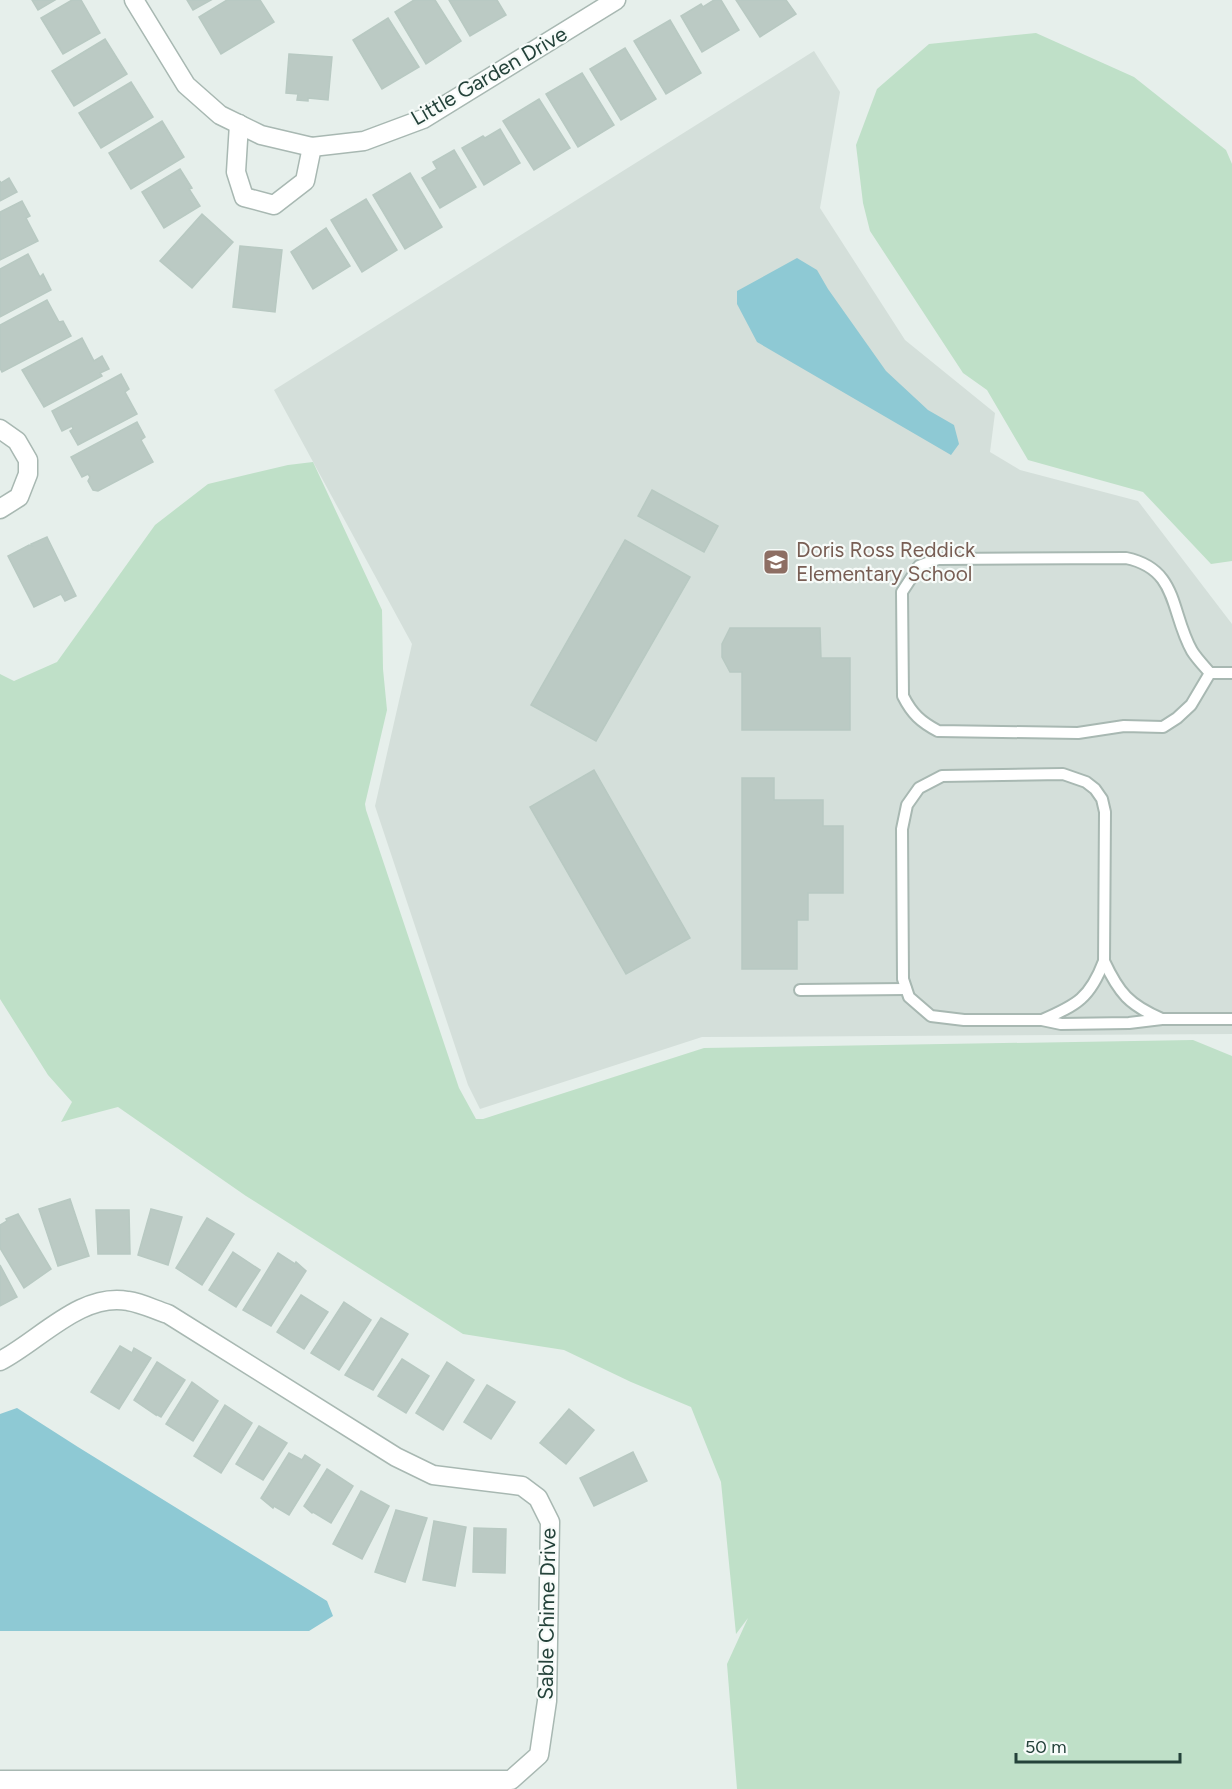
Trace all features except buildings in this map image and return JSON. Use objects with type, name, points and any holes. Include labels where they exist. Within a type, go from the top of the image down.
[{"type":"street","name":"Little Garden Drive","points":[[134,0],[186,85],[220,115],[261,135],[312,147],[364,141],[423,119],[616,0]]},
{"type":"street","points":[[239,124],[236,172],[243,197],[274,205],[305,181],[312,147]]},
{"type":"street","points":[[0,429],[17,441],[28,460],[28,474],[19,497],[0,509]]},
{"type":"street","name":"Sable Chime Drive","points":[[0,1361],[16,1353],[71,1313],[104,1301],[127,1301],[168,1314],[396,1457],[432,1475],[522,1486],[538,1498],[550,1522],[547,1701],[539,1755],[511,1780],[0,1780]]},
{"type":"lane","points":[[1126,558],[1142,561],[1154,568],[1165,582],[1192,650],[1209,673],[1191,705],[1163,727],[1124,726],[1078,733],[938,731],[921,722],[911,712],[903,696],[902,592],[919,566],[938,559],[1126,558]]},
{"type":"lane","points":[[1209,673],[1232,673]]},
{"type":"lane","points":[[1042,1020],[1070,1008],[1083,998],[1098,978],[1104,961],[1105,812],[1102,799],[1086,782],[1063,774],[942,776],[919,788],[907,805],[902,829],[903,979],[909,997],[919,1007],[931,1016],[964,1020],[1042,1020],[1061,1024],[1129,1023],[1162,1019],[1232,1019]]},
{"type":"lane","points":[[1104,961],[1112,978],[1126,997],[1140,1009],[1162,1019]]},
{"type":"lane","points":[[800,990],[906,989]]},
{"type":"shaded area","name":"Doris Ross Reddick Elementary School","points":[[814,51],[840,92],[820,208],[905,340],[995,413],[990,452],[1020,470],[1138,501],[1232,624],[1232,1034],[702,1037],[480,1109],[468,1085],[375,806],[412,644],[274,390]]},
{"type":"green space","points":[[1036,33],[1134,77],[1226,150],[1232,164],[1232,561],[1211,564],[1143,492],[1028,460],[987,390],[963,373],[870,231],[863,203],[856,145],[877,89],[929,44]]},
{"type":"green space","points":[[313,462],[382,610],[383,669],[387,710],[365,804],[366,810],[459,1088],[476,1119],[483,1119],[704,1048],[1193,1040],[1232,1056],[1232,1789],[737,1789],[727,1664],[748,1618],[736,1634],[721,1482],[691,1407],[564,1350],[463,1334],[246,1196],[118,1107],[61,1122],[72,1102],[48,1075],[0,999],[0,674],[14,681],[57,662],[155,525],[208,484],[288,465]]},
{"type":"water","points":[[797,258],[817,270],[886,371],[928,410],[954,425],[959,444],[951,455],[757,342],[737,304],[737,291]]},
{"type":"water","points":[[17,1408],[327,1601],[333,1616],[309,1631],[0,1631],[0,1414]]},
{"type":"place","name":"Doris Ross Reddick Elementary School","points":[[776,562]]}]
